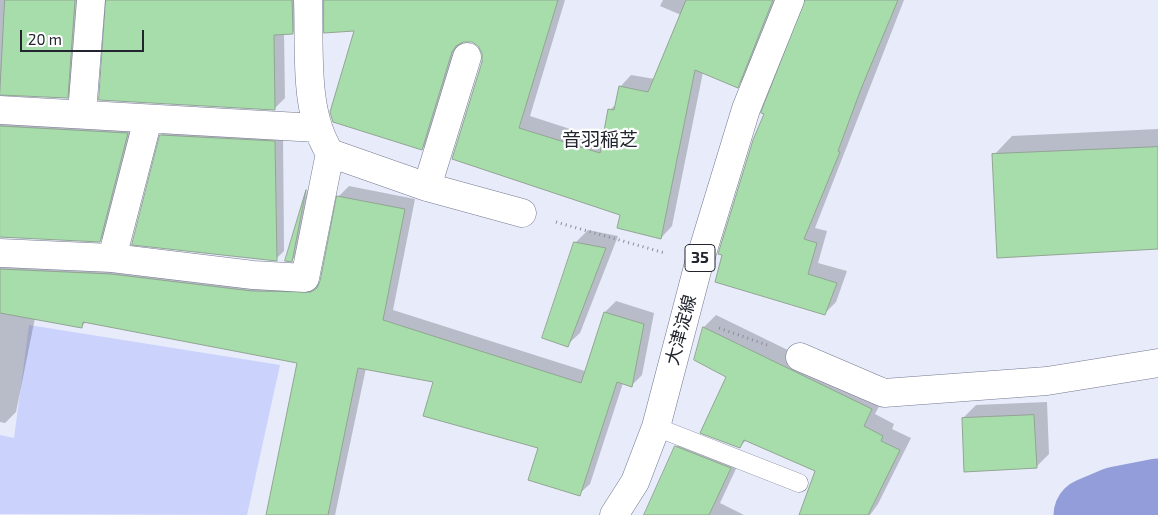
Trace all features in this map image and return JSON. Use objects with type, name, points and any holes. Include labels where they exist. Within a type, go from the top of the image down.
[{"type":"street","points":[[82,113],[91,0]]},
{"type":"street","points":[[0,253],[112,258],[252,275],[305,278],[330,153],[317,128],[312,105],[308,0]]},
{"type":"street","name":"大津淀線","points":[[614,515],[635,482],[656,427],[699,262],[746,109],[790,0]]},
{"type":"street","points":[[427,187],[467,57]]},
{"type":"street","points":[[0,110],[82,113],[148,119],[317,128]]},
{"type":"street","points":[[112,258],[148,119]]},
{"type":"street","points":[[330,153],[427,187],[522,213]]},
{"type":"street","points":[[800,357],[884,393],[1047,381],[1158,363]]},
{"type":"lane","points":[[656,427],[799,483]]},
{"type":"path","points":[[522,213],[699,262]]},
{"type":"path","points":[[685,316],[800,357]]},
{"type":"shaded area","points":[[29,325],[280,365],[247,515],[0,514],[0,435],[14,438]]},
{"type":"building","points":[[5,0],[75,0],[68,98],[0,95]]},
{"type":"building","points":[[106,0],[292,0],[293,34],[274,35],[275,110],[99,100]]},
{"type":"building","points":[[324,0],[558,0],[519,128],[600,153],[608,109],[614,110],[619,86],[648,92],[686,0],[773,0],[738,88],[695,70],[661,239],[617,228],[620,215],[452,159],[482,62],[482,53],[478,46],[472,42],[463,42],[456,46],[452,52],[422,150],[333,122],[330,112],[354,31],[324,33]]},
{"type":"building","points":[[805,0],[898,0],[861,89],[838,151],[840,152],[804,239],[817,243],[808,274],[837,283],[825,315],[715,282],[722,255],[718,254],[753,140],[764,114],[761,113]]},
{"type":"building","points":[[0,126],[128,133],[100,242],[0,237]]},
{"type":"building","points":[[160,135],[275,141],[277,261],[132,245]]},
{"type":"building","points":[[1158,147],[1158,249],[997,258],[992,154]]},
{"type":"building","points":[[306,190],[292,262],[285,261]]},
{"type":"building","points":[[337,196],[405,209],[383,320],[581,383],[604,312],[644,324],[632,387],[617,382],[580,496],[528,480],[538,448],[423,416],[433,382],[358,368],[328,515],[266,515],[297,363],[83,322],[82,328],[0,313],[0,269],[111,274],[252,291],[311,292],[317,288],[320,281]]},
{"type":"building","points":[[574,242],[606,248],[568,347],[542,338]]},
{"type":"building","points":[[703,327],[872,409],[864,426],[883,436],[881,441],[900,450],[868,515],[799,515],[815,471],[744,440],[740,448],[700,433],[726,377],[694,360]]},
{"type":"building","points":[[1034,415],[1037,468],[964,472],[962,418]]},
{"type":"building","points":[[675,446],[731,468],[709,515],[644,515]]},
{"type":"waterway","points":[[1091,515],[1117,504],[1158,496]]},
{"type":"district","name":"音羽稲芝","points":[[600,140]]}]
